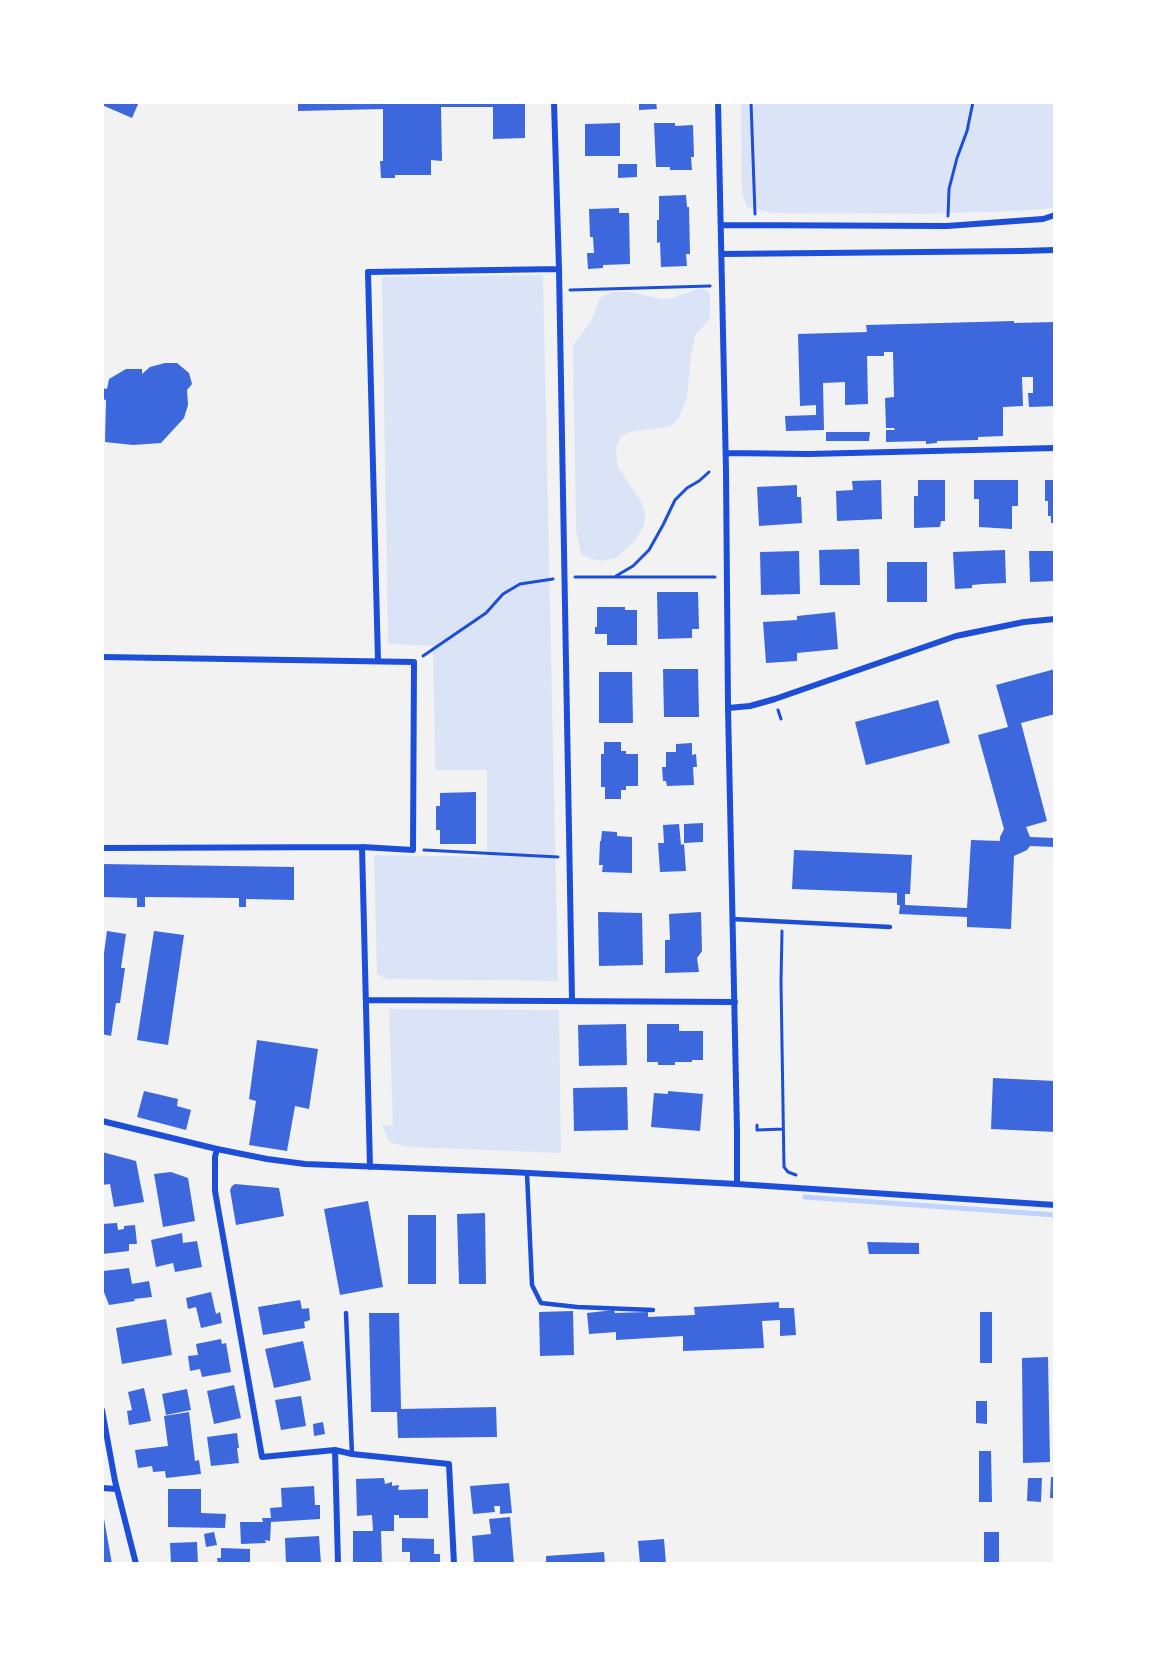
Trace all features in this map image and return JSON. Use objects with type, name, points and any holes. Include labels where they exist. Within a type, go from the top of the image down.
[{"type":"street","points":[[554,102],[572,1000]]},
{"type":"street","points":[[718,102],[722,225],[737,1185]]},
{"type":"street","points":[[722,225],[947,226],[1042,219],[1055,215]]},
{"type":"street","points":[[722,254],[1055,250]]},
{"type":"street","points":[[378,662],[368,272],[559,268]]},
{"type":"street","points":[[726,453],[1055,448]]},
{"type":"street","points":[[728,708],[750,706],[775,699],[956,636],[1024,622],[1055,620]]},
{"type":"street","points":[[102,657],[414,662],[413,850],[362,847],[102,848]]},
{"type":"street","points":[[362,847],[370,1167]]},
{"type":"street","points":[[366,1000],[735,1002]]},
{"type":"street","points":[[102,1121],[217,1149],[286,1162],[737,1185],[1055,1205]]},
{"type":"street","points":[[217,1149],[215,1191],[262,1457],[334,1450],[448,1464],[454,1564]]},
{"type":"street","points":[[102,1410],[115,1481],[136,1564]]},
{"type":"street","points":[[334,1450],[338,1564]]},
{"type":"street","points":[[102,1488],[117,1489]]},
{"type":"lane","points":[[732,919],[890,927]]},
{"type":"lane","points":[[527,1174],[532,1286],[542,1303],[653,1310]]},
{"type":"lane","points":[[346,1313],[352,1454]]},
{"type":"path","points":[[752,102],[754,212]]},
{"type":"path","points":[[947,226],[949,189],[967,131],[973,102]]},
{"type":"path","points":[[559,290],[723,286]]},
{"type":"path","points":[[614,577],[633,566],[649,550],[675,500],[709,472]]},
{"type":"path","points":[[413,850],[569,858]]},
{"type":"path","points":[[782,936],[784,1167],[788,1172],[796,1175]]},
{"type":"path","points":[[757,1125],[757,1130],[783,1130]]},
{"type":"shaded area","points":[[741,102],[1055,102],[1055,206],[1015,211],[925,214],[771,213],[747,207],[742,194]]},
{"type":"shaded area","points":[[543,275],[558,981],[386,979],[377,974],[374,855],[487,857],[487,770],[435,770],[433,646],[388,644],[382,277]]},
{"type":"shaded area","points":[[699,288],[710,294],[710,318],[695,336],[687,397],[679,418],[671,426],[630,432],[621,436],[616,448],[618,467],[642,503],[645,514],[644,525],[635,541],[616,558],[602,561],[591,559],[581,554],[576,530],[573,345],[591,321],[600,298],[612,292],[631,292],[662,299],[673,298]]},
{"type":"shaded area","points":[[389,1009],[559,1010],[561,1153],[408,1147],[389,1142],[382,1125],[393,1126]]},
{"type":"building","points":[[104,102],[139,102],[132,118],[102,105]]},
{"type":"building","points":[[298,102],[525,102],[525,138],[493,139],[493,107],[441,107],[442,161],[431,160],[431,175],[395,175],[395,178],[381,178],[383,109],[298,111]]},
{"type":"building","points":[[639,102],[656,102],[657,109],[639,110]]},
{"type":"building","points":[[620,123],[620,156],[585,156],[585,124]]},
{"type":"building","points":[[654,123],[675,123],[675,126],[693,125],[692,170],[670,170],[670,167],[656,167]]},
{"type":"building","points":[[618,164],[637,164],[637,177],[618,178]]},
{"type":"building","points":[[686,195],[687,207],[689,207],[690,254],[686,254],[687,266],[661,267],[660,242],[657,243],[659,196]]},
{"type":"building","points":[[619,208],[619,213],[629,213],[630,264],[603,265],[603,268],[588,269],[587,253],[594,253],[593,237],[590,237],[589,209]]},
{"type":"building","points":[[1014,321],[1014,323],[1055,322],[1055,406],[1029,407],[1028,393],[1033,393],[1033,377],[1022,377],[1023,406],[1003,407],[1003,436],[978,437],[978,440],[937,441],[937,443],[926,444],[926,441],[886,442],[886,430],[895,430],[886,428],[885,398],[894,397],[893,352],[884,352],[884,356],[867,356],[868,404],[845,405],[845,382],[823,383],[824,430],[786,431],[785,416],[816,415],[816,405],[800,406],[798,334],[867,332],[866,325]]},
{"type":"building","points":[[177,363],[189,373],[192,384],[187,390],[188,405],[184,418],[161,443],[133,445],[105,442],[106,400],[102,399],[102,388],[107,389],[109,379],[126,369],[142,369],[142,374],[150,367]]},
{"type":"building","points":[[826,432],[870,432],[869,441],[826,441]]},
{"type":"building","points":[[881,480],[882,519],[837,521],[836,491],[853,490],[852,481]]},
{"type":"building","points":[[918,480],[945,480],[945,521],[941,521],[940,527],[914,528],[914,496],[918,496]]},
{"type":"building","points":[[974,480],[1018,480],[1018,506],[1012,506],[1012,529],[979,527],[979,499],[974,499]]},
{"type":"building","points":[[1045,480],[1055,480],[1055,523],[1051,523],[1051,516],[1048,516]]},
{"type":"building","points":[[797,485],[797,497],[801,497],[802,523],[759,526],[757,487]]},
{"type":"building","points":[[859,549],[860,585],[820,585],[819,550]]},
{"type":"building","points":[[1005,550],[1006,583],[972,585],[972,588],[955,589],[953,552]]},
{"type":"building","points":[[799,551],[800,594],[761,595],[760,552]]},
{"type":"building","points":[[1029,551],[1055,551],[1055,581],[1030,582]]},
{"type":"building","points":[[887,562],[927,562],[927,602],[887,602]]},
{"type":"building","points":[[657,592],[698,592],[699,629],[692,629],[692,638],[658,639]]},
{"type":"building","points":[[597,607],[625,607],[625,610],[637,610],[637,645],[607,645],[607,634],[595,634]]},
{"type":"building","points":[[835,612],[838,649],[797,653],[797,661],[766,663],[763,622],[797,620],[797,616]]},
{"type":"building","points":[[663,669],[698,669],[699,717],[664,717]]},
{"type":"building","points":[[1055,669],[1055,714],[1021,723],[1047,821],[1026,827],[1030,837],[1055,838],[1055,847],[1030,846],[1027,850],[1014,856],[1011,929],[967,927],[967,917],[899,914],[900,905],[897,905],[897,893],[792,889],[794,850],[912,855],[910,894],[905,894],[905,905],[967,908],[971,840],[1000,841],[1004,829],[978,735],[1008,727],[996,685]]},
{"type":"building","points":[[599,672],[632,672],[633,723],[599,723]]},
{"type":"building","points":[[938,700],[950,743],[866,765],[855,722]]},
{"type":"building","points":[[604,742],[621,742],[621,751],[626,751],[626,754],[638,754],[638,786],[626,786],[626,790],[621,790],[621,799],[605,799],[605,787],[601,787],[601,754],[604,754]]},
{"type":"building","points":[[692,743],[692,755],[696,754],[697,767],[693,767],[694,785],[667,786],[666,781],[663,781],[662,767],[666,767],[666,752],[676,752],[676,744]]},
{"type":"building","points":[[476,792],[476,844],[440,844],[440,830],[436,830],[436,806],[440,806],[440,793]]},
{"type":"building","points":[[703,823],[703,842],[684,843],[684,824]]},
{"type":"building","points":[[679,824],[681,845],[684,844],[686,871],[660,872],[658,843],[664,843],[663,825]]},
{"type":"building","points":[[602,831],[617,832],[617,836],[632,837],[632,873],[602,872],[603,865],[599,865]]},
{"type":"building","points":[[102,864],[294,867],[294,900],[246,899],[246,907],[239,907],[239,898],[145,897],[145,907],[137,907],[137,898],[102,897]]},
{"type":"building","points":[[598,912],[642,913],[643,965],[599,966]]},
{"type":"building","points":[[701,912],[702,951],[697,958],[699,972],[665,973],[665,940],[670,940],[669,914]]},
{"type":"building","points":[[107,931],[126,934],[121,968],[125,968],[120,1003],[116,1003],[111,1036],[102,1034],[102,968]]},
{"type":"building","points":[[154,931],[184,935],[168,1045],[137,1040]]},
{"type":"building","points":[[626,1024],[627,1065],[579,1066],[578,1025]]},
{"type":"building","points":[[647,1024],[679,1024],[679,1031],[703,1031],[703,1060],[675,1062],[675,1065],[658,1065],[658,1062],[647,1062]]},
{"type":"building","points":[[257,1040],[318,1049],[309,1109],[295,1106],[287,1151],[249,1145],[256,1101],[249,1099]]},
{"type":"building","points":[[993,1078],[1055,1081],[1055,1132],[991,1129]]},
{"type":"building","points":[[627,1087],[628,1130],[574,1131],[573,1088]]},
{"type":"building","points":[[144,1091],[178,1099],[177,1106],[191,1110],[186,1130],[137,1117]]},
{"type":"building","points":[[668,1091],[703,1094],[700,1131],[651,1127],[654,1093],[668,1094]]},
{"type":"building","points":[[102,1152],[136,1161],[144,1202],[114,1207],[110,1184],[102,1185]]},
{"type":"building","points":[[171,1172],[188,1178],[195,1221],[163,1227],[154,1174]]},
{"type":"building","points":[[235,1184],[279,1188],[284,1216],[236,1225],[230,1190]]},
{"type":"building","points":[[368,1201],[383,1287],[340,1295],[324,1209]]},
{"type":"building","points":[[485,1213],[486,1284],[459,1284],[457,1214]]},
{"type":"building","points":[[408,1215],[436,1215],[436,1284],[408,1284]]},
{"type":"building","points":[[117,1223],[118,1230],[124,1229],[124,1226],[135,1225],[137,1244],[129,1244],[129,1251],[102,1254],[102,1224]]},
{"type":"building","points":[[182,1233],[183,1243],[197,1241],[202,1267],[175,1272],[173,1263],[156,1267],[151,1240]]},
{"type":"building","points":[[867,1242],[919,1243],[919,1254],[869,1254]]},
{"type":"building","points":[[129,1268],[132,1284],[149,1281],[152,1297],[109,1305],[102,1287],[103,1271]]},
{"type":"building","points":[[211,1292],[216,1314],[220,1312],[222,1323],[201,1328],[196,1307],[188,1309],[186,1298]]},
{"type":"building","points":[[300,1300],[302,1309],[309,1308],[310,1320],[304,1322],[305,1328],[263,1335],[258,1307]]},
{"type":"building","points":[[779,1302],[779,1308],[794,1308],[796,1335],[780,1336],[780,1320],[762,1321],[764,1348],[683,1351],[683,1336],[616,1340],[616,1332],[589,1334],[587,1313],[614,1310],[615,1313],[648,1312],[648,1317],[695,1315],[694,1307]]},
{"type":"building","points":[[573,1311],[574,1355],[540,1356],[539,1312]]},
{"type":"building","points":[[980,1312],[992,1312],[992,1363],[980,1363]]},
{"type":"building","points":[[369,1313],[399,1313],[401,1409],[496,1407],[497,1437],[398,1438],[397,1412],[371,1412]]},
{"type":"building","points":[[166,1319],[172,1355],[122,1364],[116,1328]]},
{"type":"building","points":[[221,1339],[222,1344],[226,1343],[231,1372],[202,1377],[200,1369],[190,1371],[188,1356],[198,1355],[196,1344]]},
{"type":"building","points":[[303,1341],[311,1380],[274,1388],[265,1349]]},
{"type":"building","points":[[1048,1357],[1050,1462],[1023,1463],[1022,1358]]},
{"type":"building","points":[[234,1385],[241,1418],[214,1424],[207,1391]]},
{"type":"building","points":[[144,1388],[151,1421],[129,1425],[127,1411],[132,1410],[128,1392]]},
{"type":"building","points":[[187,1389],[191,1410],[166,1415],[162,1394]]},
{"type":"building","points":[[301,1396],[306,1426],[281,1430],[275,1400]]},
{"type":"building","points":[[976,1401],[987,1401],[987,1424],[976,1423]]},
{"type":"building","points":[[189,1412],[195,1461],[199,1460],[201,1474],[166,1478],[165,1471],[153,1472],[152,1466],[138,1468],[135,1450],[168,1446],[164,1416]]},
{"type":"building","points":[[323,1422],[325,1434],[314,1436],[313,1424]]},
{"type":"building","points":[[237,1433],[239,1463],[211,1466],[207,1437]]},
{"type":"building","points":[[979,1451],[991,1451],[992,1502],[979,1502]]},
{"type":"building","points":[[1051,1477],[1055,1477],[1055,1498],[1050,1498]]},
{"type":"building","points":[[384,1478],[385,1484],[392,1482],[392,1486],[399,1485],[398,1490],[428,1489],[428,1518],[399,1518],[399,1515],[394,1515],[394,1531],[381,1531],[382,1564],[353,1564],[353,1531],[373,1531],[372,1515],[357,1516],[356,1479]]},
{"type":"building","points":[[1028,1478],[1042,1478],[1041,1502],[1027,1501]]},
{"type":"building","points":[[509,1483],[512,1513],[500,1514],[500,1506],[494,1506],[495,1512],[473,1514],[470,1486]]},
{"type":"building","points":[[314,1486],[315,1505],[320,1505],[320,1519],[271,1522],[270,1541],[241,1544],[240,1522],[263,1522],[262,1518],[271,1518],[270,1508],[282,1507],[281,1488]]},
{"type":"building","points":[[168,1489],[201,1489],[201,1513],[226,1514],[225,1528],[168,1527]]},
{"type":"building","points":[[103,1513],[112,1564],[102,1564]]},
{"type":"building","points":[[510,1517],[514,1564],[474,1564],[472,1536],[491,1534],[489,1519]]},
{"type":"building","points":[[214,1532],[217,1545],[206,1547],[204,1534]]},
{"type":"building","points":[[984,1532],[999,1532],[999,1564],[984,1564]]},
{"type":"building","points":[[319,1536],[321,1564],[286,1564],[285,1538]]},
{"type":"building","points":[[402,1538],[434,1539],[434,1554],[440,1554],[440,1564],[410,1564],[410,1552],[402,1552]]},
{"type":"building","points":[[664,1539],[666,1564],[640,1564],[638,1541]]},
{"type":"building","points":[[197,1542],[198,1564],[171,1564],[170,1543]]},
{"type":"building","points":[[221,1548],[250,1549],[250,1564],[218,1564],[217,1558],[221,1558]]},
{"type":"building","points":[[604,1552],[605,1564],[546,1564],[546,1556]]},
{"type":"waterway","points":[[805,1197],[1055,1215]]}]
